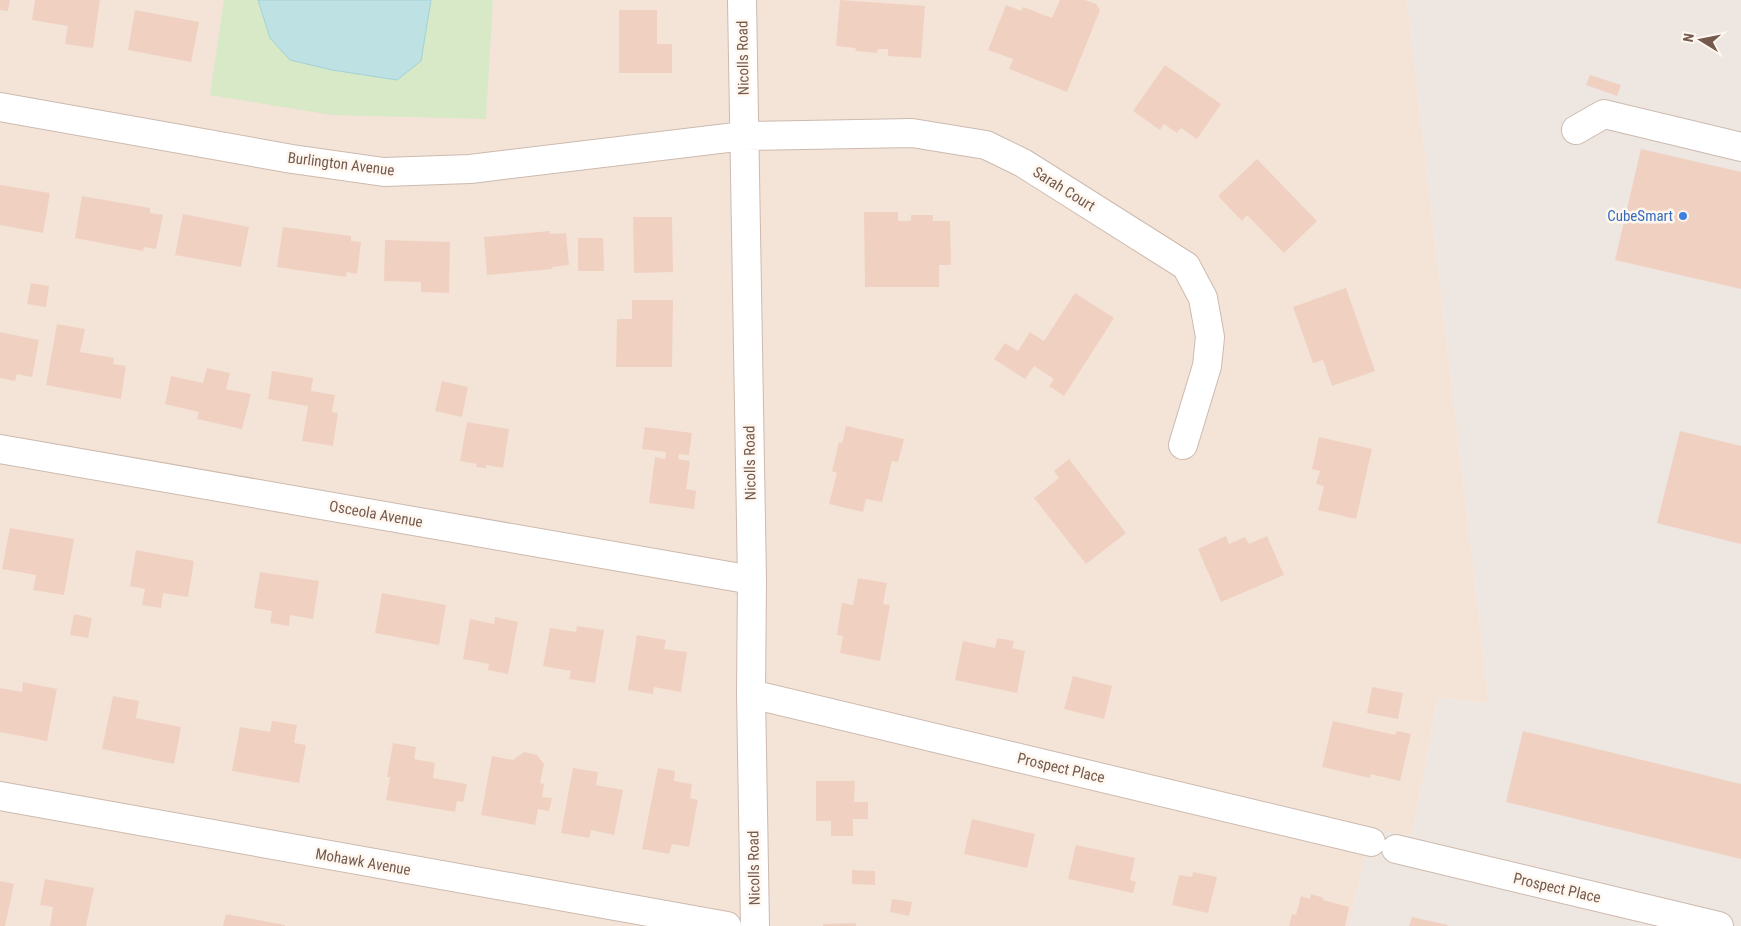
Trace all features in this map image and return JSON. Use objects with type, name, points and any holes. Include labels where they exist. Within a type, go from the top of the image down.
[{"type":"street","name":"Nicolls Road","points":[[742,0],[752,580],[751,694],[755,926]]},
{"type":"street","name":"Burlington Avenue","points":[[0,107],[292,159],[384,172],[470,169],[744,136]]},
{"type":"street","points":[[1576,130],[1604,114],[1741,147]]},
{"type":"street","name":"Sarah Court","points":[[744,136],[912,133],[986,145],[1023,163],[1186,266],[1203,298],[1210,337],[1207,366],[1183,446]]},
{"type":"street","name":"Osceola Avenue","points":[[0,449],[752,580]]},
{"type":"street","name":"Prospect Place","points":[[751,694],[1719,926]]},
{"type":"street","name":"Mohawk Avenue","points":[[0,796],[727,926]]},
{"type":"shaded area","points":[[0,0],[1407,0],[1489,703],[1438,698],[1412,836],[1372,829],[1349,926],[0,926]]},
{"type":"shaded area","points":[[1407,0],[1741,0],[1741,926],[1349,926],[1372,828],[1412,836],[1438,698],[1489,703]]},
{"type":"green space","points":[[224,0],[493,0],[486,119],[332,115],[210,95]]},
{"type":"water","points":[[258,0],[431,0],[421,61],[397,80],[332,70],[290,60],[270,38]]},
{"type":"building","points":[[0,0],[10,0],[8,11],[0,10]]},
{"type":"building","points":[[35,0],[100,0],[93,48],[65,44],[68,26],[32,20]]},
{"type":"building","points":[[840,0],[925,6],[921,58],[888,56],[888,49],[878,49],[877,53],[855,51],[856,48],[836,46]]},
{"type":"building","points":[[1060,0],[1085,0],[1096,4],[1100,10],[1067,92],[1009,69],[1013,59],[988,50],[1006,5],[1021,11],[1023,7],[1052,18]]},
{"type":"building","points":[[135,10],[199,22],[191,62],[128,50]]},
{"type":"building","points":[[619,10],[657,10],[657,44],[672,44],[672,73],[619,73]]},
{"type":"building","points":[[1165,65],[1221,104],[1197,139],[1181,128],[1177,133],[1164,124],[1160,130],[1133,111]]},
{"type":"building","points":[[1590,75],[1621,85],[1617,96],[1586,85]]},
{"type":"building","name":"CubeSmart","points":[[1641,149],[1741,172],[1741,289],[1615,260]]},
{"type":"building","points":[[1257,159],[1317,221],[1284,253],[1247,215],[1242,221],[1218,196]]},
{"type":"building","points":[[0,185],[50,193],[43,233],[0,225]]},
{"type":"building","points":[[82,196],[150,208],[150,213],[163,215],[156,249],[144,247],[143,251],[75,238]]},
{"type":"building","points":[[864,212],[898,212],[898,221],[911,221],[911,215],[933,215],[933,221],[950,221],[951,265],[939,265],[939,287],[865,287]]},
{"type":"building","points":[[183,214],[249,227],[241,267],[175,255]]},
{"type":"building","points":[[633,217],[672,217],[673,272],[634,273]]},
{"type":"building","points":[[283,227],[351,236],[351,241],[361,242],[357,274],[347,272],[346,277],[277,267]]},
{"type":"building","points":[[550,231],[550,234],[566,233],[569,265],[552,267],[553,269],[487,275],[484,237]]},
{"type":"building","points":[[578,238],[603,238],[604,271],[578,271]]},
{"type":"building","points":[[385,240],[450,242],[449,293],[421,292],[421,282],[384,281]]},
{"type":"building","points":[[31,283],[49,286],[46,307],[27,304]]},
{"type":"building","points":[[1346,288],[1375,371],[1332,386],[1323,360],[1313,363],[1293,307]]},
{"type":"building","points":[[1075,293],[1114,318],[1064,396],[1049,386],[1054,379],[1034,366],[1025,379],[994,359],[1005,343],[1018,351],[1030,332],[1044,341]]},
{"type":"building","points":[[632,300],[673,300],[672,367],[616,367],[617,319],[632,319]]},
{"type":"building","points":[[57,324],[85,329],[80,352],[114,358],[113,364],[126,366],[121,399],[46,385]]},
{"type":"building","points":[[0,332],[39,340],[32,377],[17,374],[15,381],[0,378]]},
{"type":"building","points":[[207,368],[230,373],[226,389],[251,394],[242,429],[197,419],[199,412],[165,404],[171,376],[203,383]]},
{"type":"building","points":[[272,371],[313,378],[311,391],[335,395],[332,412],[338,413],[333,446],[302,441],[308,406],[268,399]]},
{"type":"building","points":[[442,381],[468,387],[462,417],[435,411]]},
{"type":"building","points":[[467,422],[509,429],[503,468],[486,465],[486,468],[476,467],[477,464],[460,461]]},
{"type":"building","points":[[846,426],[904,439],[898,462],[892,461],[882,502],[866,499],[863,512],[829,504],[837,473],[832,471],[839,442],[842,443]]},
{"type":"building","points":[[645,427],[692,433],[689,455],[679,454],[678,459],[690,461],[686,489],[696,491],[694,509],[649,503],[655,457],[665,459],[666,452],[642,449]]},
{"type":"building","points":[[1680,431],[1741,446],[1741,544],[1657,523]]},
{"type":"building","points":[[1319,437],[1372,449],[1356,519],[1318,510],[1324,486],[1316,484],[1320,471],[1312,469]]},
{"type":"building","points":[[1069,459],[1126,533],[1086,564],[1034,498],[1059,478],[1054,471]]},
{"type":"building","points":[[10,528],[74,539],[64,595],[33,590],[36,575],[2,569]]},
{"type":"building","points":[[1226,536],[1229,544],[1245,537],[1249,544],[1267,536],[1284,575],[1221,602],[1198,549]]},
{"type":"building","points":[[136,550],[194,561],[188,597],[163,593],[161,608],[142,605],[145,589],[130,586]]},
{"type":"building","points":[[260,572],[319,581],[313,619],[290,615],[289,626],[270,623],[272,611],[254,608]]},
{"type":"building","points":[[858,578],[887,583],[883,604],[890,605],[880,661],[840,653],[843,636],[837,635],[842,603],[853,605]]},
{"type":"building","points":[[382,593],[446,605],[439,645],[375,633]]},
{"type":"building","points":[[74,614],[92,618],[88,638],[70,635]]},
{"type":"building","points":[[495,617],[518,622],[508,674],[488,670],[489,664],[463,659],[470,619],[494,624]]},
{"type":"building","points":[[577,626],[604,630],[595,683],[569,679],[571,671],[543,666],[550,628],[576,632]]},
{"type":"building","points":[[637,635],[666,640],[664,649],[687,652],[681,692],[654,687],[653,694],[628,690]]},
{"type":"building","points":[[997,638],[1014,641],[1012,648],[1025,651],[1017,693],[955,680],[963,641],[995,648]]},
{"type":"building","points":[[1073,676],[1112,686],[1104,719],[1064,709]]},
{"type":"building","points":[[23,682],[57,689],[47,741],[0,732],[0,688],[22,692]]},
{"type":"building","points":[[1372,687],[1403,693],[1398,719],[1367,713]]},
{"type":"building","points":[[113,696],[139,701],[136,718],[181,727],[174,764],[102,749]]},
{"type":"building","points":[[272,721],[297,725],[294,743],[306,745],[299,783],[232,771],[240,727],[270,732]]},
{"type":"building","points":[[1333,721],[1395,735],[1397,731],[1411,734],[1400,781],[1370,774],[1370,778],[1322,767]]},
{"type":"building","points":[[1523,731],[1741,784],[1741,859],[1506,802]]},
{"type":"building","points":[[393,743],[416,747],[414,759],[435,763],[433,778],[467,784],[463,802],[457,801],[455,812],[386,800],[390,777],[387,777]]},
{"type":"building","points":[[524,752],[537,755],[544,764],[540,783],[544,784],[542,797],[552,798],[549,811],[538,809],[535,825],[481,815],[492,756],[513,760]]},
{"type":"building","points":[[573,768],[598,772],[596,785],[623,790],[614,835],[591,830],[589,838],[561,833]]},
{"type":"building","points":[[658,768],[675,771],[674,781],[692,784],[690,798],[698,800],[689,847],[672,844],[669,854],[642,849]]},
{"type":"building","points":[[816,781],[855,781],[854,802],[868,802],[868,819],[853,819],[853,836],[831,836],[831,821],[816,821]]},
{"type":"building","points":[[972,819],[1035,834],[1027,868],[964,854]]},
{"type":"building","points":[[1076,845],[1135,858],[1130,880],[1136,882],[1133,893],[1068,879]]},
{"type":"building","points":[[852,870],[875,871],[875,885],[852,884]]},
{"type":"building","points":[[1193,872],[1217,877],[1208,913],[1172,905],[1179,875],[1192,877]]},
{"type":"building","points":[[45,879],[94,888],[86,926],[50,926],[53,907],[40,905]]},
{"type":"building","points":[[0,881],[14,884],[5,926],[0,926]]},
{"type":"building","points":[[1311,894],[1324,898],[1323,900],[1349,907],[1345,926],[1289,926],[1292,914],[1296,915],[1301,896],[1310,899]]},
{"type":"building","points":[[892,899],[912,902],[909,916],[890,912]]},
{"type":"building","points":[[226,914],[285,925],[285,926],[223,926]]},
{"type":"building","points":[[1412,917],[1448,925],[1409,926]]},
{"type":"building","points":[[856,923],[856,926],[823,926],[823,924]]},
{"type":"place","name":"CubeSmart","points":[[1683,216]]}]
